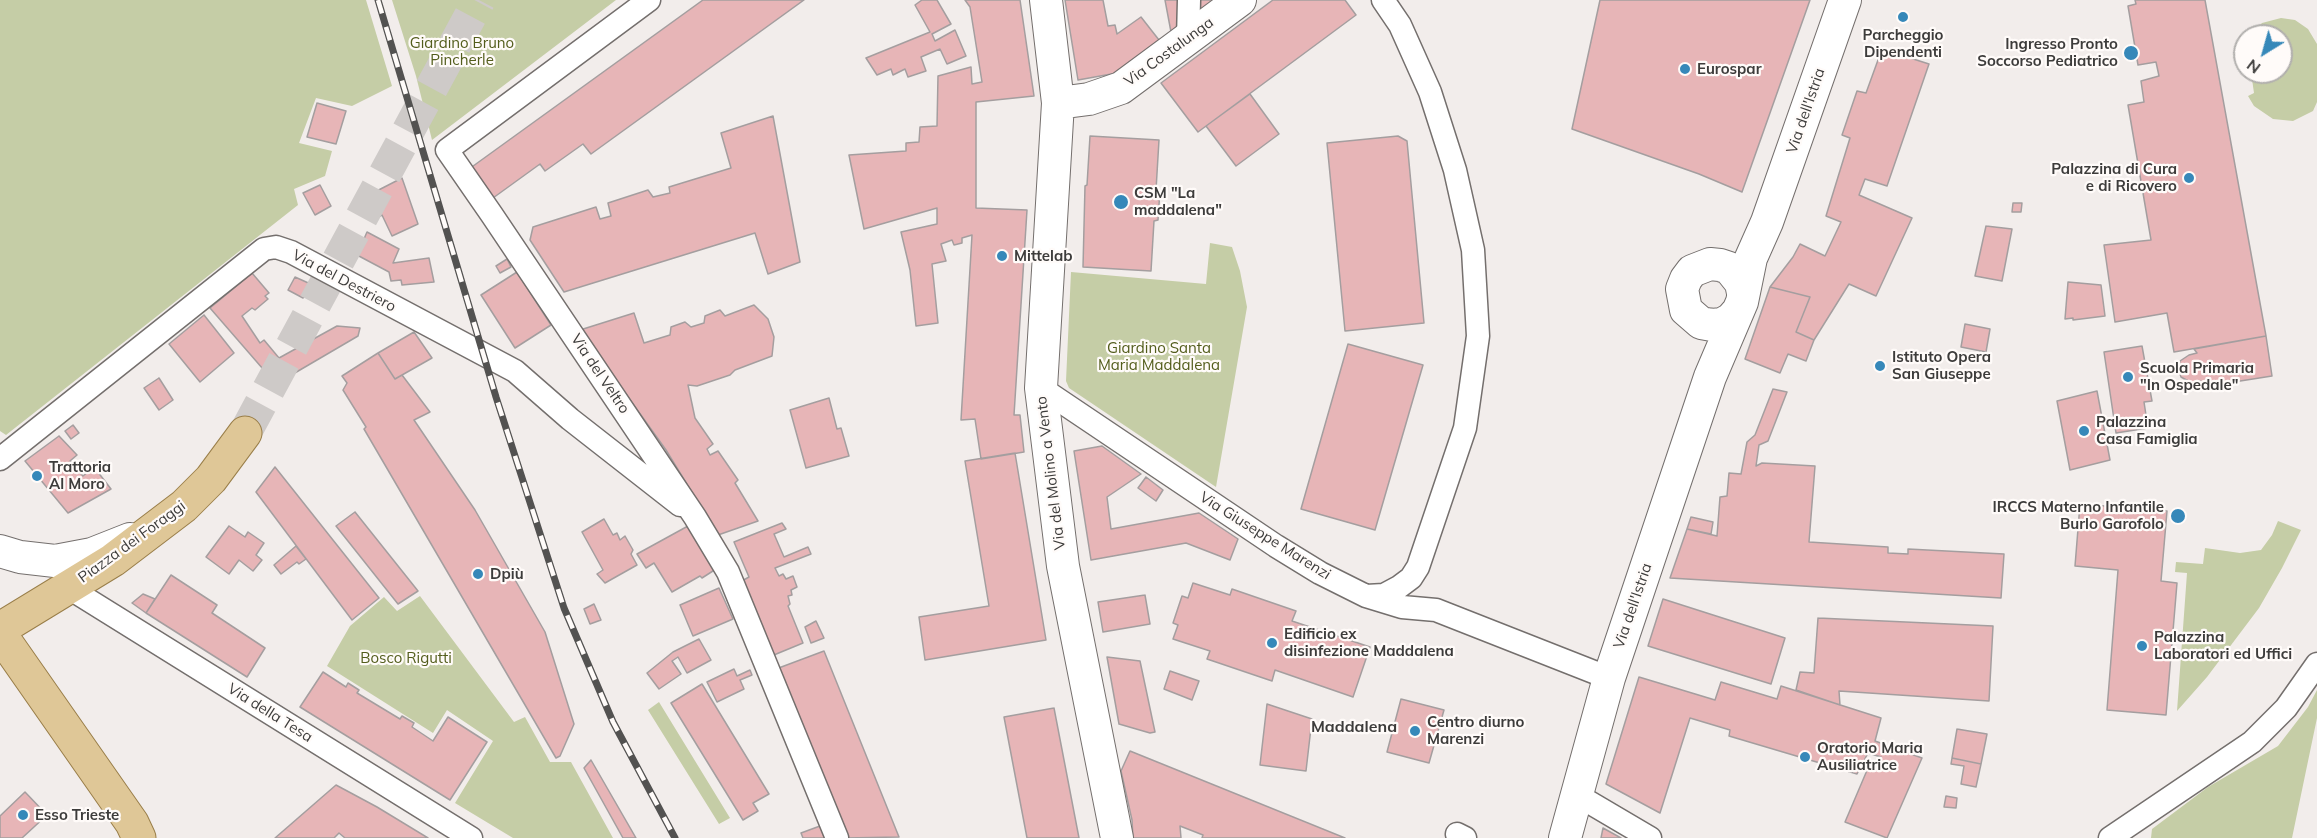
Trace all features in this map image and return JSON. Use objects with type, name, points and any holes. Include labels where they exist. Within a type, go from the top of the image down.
[{"type":"main road","name":"Via del Molino a Vento","points":[[1046,0],[1058,103],[1041,388],[1063,566],[1117,838]]},
{"type":"main road","name":"Via Costalunga","points":[[1058,103],[1089,99],[1121,88],[1240,0]]},
{"type":"main road","name":"Via dell'Istria","points":[[1565,838],[1609,678],[1710,377],[1741,302],[1751,258],[1767,222],[1845,0]]},
{"type":"main road","name":"Via dell'Istria","points":[[1710,377],[1708,340],[1701,323],[1686,310],[1682,289],[1692,271],[1701,266],[1720,265],[1736,254],[1767,222]]},
{"type":"main road","points":[[1701,323],[1722,324],[1731,319],[1741,302],[1736,275],[1729,268],[1720,265]]},
{"type":"main road","name":"Piazza dei Foraggi","points":[[0,629],[113,560],[184,506],[212,479],[245,433]]},
{"type":"main road","points":[[0,551],[21,557],[56,561],[92,554],[129,540],[184,506]]},
{"type":"main road","points":[[0,634],[125,813],[139,838]]},
{"type":"street","name":"Via del Veltro","points":[[649,0],[447,150],[695,517],[728,572],[837,838]]},
{"type":"street","points":[[1188,39],[1189,0]]},
{"type":"street","points":[[1366,596],[1384,595],[1399,587],[1412,578],[1418,567],[1465,428],[1478,336],[1473,260],[1455,170],[1430,92],[1400,25],[1383,0]]},
{"type":"street","name":"Via del Destriero","points":[[0,459],[264,249],[276,247],[291,252],[515,371],[570,419],[695,517]]},
{"type":"street","name":"Via Giuseppe Marenzi","points":[[1041,388],[1276,546],[1320,573],[1366,596],[1402,607],[1437,610],[1609,678]]},
{"type":"street","points":[[1418,567],[1425,593],[1437,610]]},
{"type":"street","name":"Via della Tesa","points":[[69,588],[471,838]]},
{"type":"street","points":[[2118,836],[2252,742],[2286,708],[2317,664]]},
{"type":"street","points":[[1577,795],[1650,838]]},
{"type":"green space","points":[[0,0],[366,0],[392,86],[352,106],[316,98],[299,143],[332,151],[325,176],[294,189],[298,205],[6,435],[0,431]]},
{"type":"green space","name":"Giardino Bruno Pincherle","points":[[392,0],[616,0],[432,140],[416,76]]},
{"type":"green space","points":[[2281,18],[2295,20],[2308,29],[2317,44],[2317,102],[2313,111],[2293,121],[2273,119],[2254,106],[2248,96],[2254,93],[2253,84],[2293,84],[2293,24],[2262,23]]},
{"type":"green space","name":"Giardino Santa Maria Maddalena","points":[[1210,243],[1232,247],[1240,271],[1247,307],[1216,487],[1069,388],[1066,381],[1071,272],[1206,284]]},
{"type":"green space","points":[[2278,521],[2301,530],[2282,568],[2259,608],[2207,677],[2177,711],[2187,573],[2175,572],[2176,562],[2203,564],[2205,548],[2240,553],[2261,550],[2272,535]]},
{"type":"green space","name":"Bosco Rigutti","points":[[420,596],[514,722],[525,717],[550,762],[571,762],[613,838],[513,838],[455,803],[493,741],[447,710],[433,733],[327,666],[350,626],[384,597],[397,611]]},
{"type":"green space","points":[[2317,690],[2317,718],[2292,838],[2151,838],[2152,829],[2208,787],[2278,746],[2308,707]]},
{"type":"green space","points":[[659,702],[730,818],[719,824],[648,710]]},
{"type":"building","points":[[703,0],[804,0],[591,154],[583,144],[545,171],[540,164],[493,198],[469,169]]},
{"type":"building","points":[[922,0],[937,0],[951,24],[932,34],[935,41],[955,30],[966,56],[947,64],[940,49],[921,57],[926,71],[908,77],[905,69],[893,75],[891,69],[877,75],[866,58],[930,32],[915,5]]},
{"type":"building","points":[[965,0],[1020,0],[1034,96],[976,102],[976,208],[1027,210],[1014,415],[1020,415],[1024,452],[981,459],[975,419],[961,420],[972,235],[962,238],[962,243],[954,245],[952,240],[941,244],[946,261],[932,264],[938,323],[916,326],[910,270],[901,232],[937,224],[937,208],[864,229],[849,155],[906,151],[906,143],[919,142],[920,127],[937,126],[938,76],[971,67],[972,84],[982,82],[970,7]]},
{"type":"building","points":[[1065,0],[1103,0],[1108,26],[1115,25],[1117,34],[1141,17],[1159,40],[1117,73],[1078,80]]},
{"type":"building","points":[[1165,0],[1180,0],[1177,29],[1171,32]]},
{"type":"building","points":[[1198,0],[1220,0],[1199,13]]},
{"type":"building","points":[[1273,0],[1345,0],[1356,15],[1198,132],[1161,83]]},
{"type":"building","name":"Eurospar","points":[[1600,0],[1810,0],[1742,192],[1699,174],[1572,129]]},
{"type":"building","name":"Palazzina di Cura e di Ricovero","points":[[2135,0],[2205,0],[2266,336],[2174,352],[2167,313],[2115,322],[2104,245],[2151,240],[2128,105],[2144,102],[2141,81],[2159,76],[2156,62],[2138,65],[2128,6],[2136,4]]},
{"type":"building","points":[[1882,49],[1929,64],[1887,186],[1865,179],[1859,195],[1912,218],[1876,296],[1849,284],[1814,340],[1796,332],[1810,297],[1770,287],[1800,244],[1825,256],[1841,222],[1826,216],[1850,138],[1842,135],[1857,91],[1866,93]]},
{"type":"building","points":[[1250,94],[1279,134],[1236,166],[1206,126]]},
{"type":"building","points":[[317,103],[346,111],[336,144],[307,137]]},
{"type":"building","points":[[773,116],[800,262],[768,274],[755,233],[564,292],[530,240],[533,227],[596,207],[600,219],[611,216],[608,203],[648,190],[653,197],[670,193],[669,187],[731,168],[721,133]]},
{"type":"building","points":[[1090,136],[1159,140],[1156,190],[1160,190],[1158,220],[1154,221],[1151,271],[1083,267],[1085,186],[1087,185]]},
{"type":"building","points":[[1398,136],[1407,141],[1424,323],[1345,331],[1327,143]]},
{"type":"building","points":[[402,178],[418,224],[392,236],[382,215],[373,220],[363,198]]},
{"type":"building","points":[[320,185],[331,206],[315,215],[303,193]]},
{"type":"building","points":[[2013,203],[2022,203],[2021,212],[2012,212]]},
{"type":"building","points":[[1986,226],[2012,229],[2002,281],[1975,276]]},
{"type":"building","points":[[367,232],[399,249],[393,263],[429,258],[434,282],[402,285],[401,280],[391,281],[389,272],[357,255]]},
{"type":"building","points":[[507,259],[511,267],[500,273],[496,266]]},
{"type":"building","points":[[517,272],[551,325],[515,348],[481,295]]},
{"type":"building","points":[[252,273],[269,293],[265,296],[268,299],[255,310],[252,308],[242,316],[260,343],[264,340],[279,358],[337,326],[360,328],[358,336],[276,384],[210,308]]},
{"type":"building","points":[[295,277],[315,286],[303,298],[288,290]]},
{"type":"building","points":[[2068,282],[2101,285],[2105,316],[2065,319]]},
{"type":"building","points":[[1770,287],[1810,297],[1796,332],[1814,340],[1806,361],[1788,354],[1780,373],[1745,359]]},
{"type":"building","points":[[754,305],[768,319],[774,337],[772,356],[735,370],[730,375],[697,386],[688,385],[695,418],[713,444],[707,449],[710,455],[718,451],[738,480],[735,483],[758,521],[718,535],[666,450],[580,330],[634,313],[644,343],[670,335],[671,327],[685,322],[691,327],[704,323],[705,316],[720,310],[725,316]]},
{"type":"building","points":[[204,315],[234,353],[200,382],[169,344]]},
{"type":"building","points":[[1965,324],[1990,329],[1986,352],[1961,347]]},
{"type":"building","points":[[414,332],[432,358],[395,379],[378,353]]},
{"type":"building","points":[[2266,336],[2272,376],[2202,387],[2201,381],[2190,382],[2181,377],[2180,361],[2197,353],[2194,349]]},
{"type":"building","points":[[1348,344],[1423,365],[1375,530],[1301,509]]},
{"type":"building","name":"Scuola Primaria \"In Ospedale\"","points":[[2142,346],[2152,401],[2144,402],[2148,428],[2116,433],[2104,352]]},
{"type":"building","points":[[378,353],[395,379],[402,375],[430,412],[414,420],[475,510],[545,632],[574,724],[560,756],[556,758],[343,390],[347,383],[342,376]]},
{"type":"building","points":[[159,378],[173,400],[159,410],[144,388]]},
{"type":"building","points":[[1773,389],[1787,392],[1768,441],[1759,445],[1756,466],[1762,463],[1815,466],[1809,542],[1888,547],[1888,553],[1908,554],[1908,549],[2004,554],[2001,598],[1670,578],[1687,529],[1717,536],[1720,497],[1727,496],[1729,473],[1741,474],[1747,442],[1755,435]]},
{"type":"building","name":"Palazzina Casa Famiglia","points":[[2097,391],[2110,460],[2070,470],[2057,401]]},
{"type":"building","points":[[829,398],[837,429],[841,428],[849,456],[806,468],[790,410]]},
{"type":"building","points":[[73,425],[79,433],[71,439],[65,431]]},
{"type":"building","points":[[59,436],[77,455],[70,461],[83,476],[94,467],[111,489],[68,513],[25,461]]},
{"type":"building","points":[[1102,446],[1141,474],[1107,497],[1111,529],[1199,513],[1238,539],[1230,560],[1186,543],[1091,560],[1074,451]]},
{"type":"building","points":[[1015,453],[1046,640],[925,660],[919,617],[989,606],[965,461]]},
{"type":"building","points":[[275,467],[379,598],[352,620],[256,492]]},
{"type":"building","points":[[1146,477],[1163,490],[1156,501],[1138,488]]},
{"type":"building","name":"Palazzina Laboratori ed Uffici","points":[[2080,504],[2167,511],[2161,581],[2177,583],[2166,715],[2107,710],[2118,570],[2075,566]]},
{"type":"building","points":[[355,512],[418,591],[398,604],[336,526]]},
{"type":"building","points":[[1691,517],[1713,522],[1711,534],[1687,529]]},
{"type":"building","points":[[604,519],[613,535],[617,533],[620,540],[625,536],[633,550],[631,554],[637,565],[605,583],[597,574],[603,570],[582,532]]},
{"type":"building","points":[[782,523],[786,529],[774,534],[784,557],[808,547],[811,554],[775,568],[779,576],[783,574],[786,579],[793,576],[797,587],[791,590],[792,595],[788,596],[790,604],[788,606],[803,643],[769,657],[740,582],[749,577],[734,542]]},
{"type":"building","points":[[229,526],[245,537],[248,532],[264,543],[256,555],[262,560],[253,571],[239,560],[229,574],[206,557]]},
{"type":"building","points":[[688,526],[716,569],[672,592],[654,563],[646,568],[637,554]]},
{"type":"building","points":[[296,546],[306,559],[299,564],[297,562],[281,574],[274,565]]},
{"type":"building","points":[[171,575],[217,605],[212,613],[265,648],[247,677],[146,613]]},
{"type":"building","name":"Edificio ex disinfezione Maddalena","points":[[1193,583],[1230,595],[1232,589],[1296,611],[1292,621],[1370,647],[1353,697],[1275,670],[1272,681],[1207,659],[1210,651],[1173,639],[1178,625],[1173,623],[1182,596],[1188,598]]},
{"type":"building","points":[[719,588],[733,619],[693,636],[680,605]]},
{"type":"building","points":[[143,594],[155,599],[146,613],[132,603]]},
{"type":"building","points":[[1145,595],[1150,624],[1103,632],[1098,602]]},
{"type":"building","points":[[1663,599],[1785,638],[1771,684],[1648,646]]},
{"type":"building","points":[[594,604],[601,620],[590,624],[584,609]]},
{"type":"building","points":[[1818,618],[1993,626],[1989,701],[1839,691],[1840,705],[1796,690],[1800,672],[1814,673]]},
{"type":"building","points":[[816,621],[824,638],[811,643],[805,627]]},
{"type":"building","points":[[699,639],[711,660],[687,673],[678,657],[672,661],[681,674],[659,689],[647,673],[673,652]]},
{"type":"building","points":[[824,651],[899,837],[845,838],[776,669]]},
{"type":"building","points":[[1107,657],[1140,661],[1155,732],[1150,733],[1119,724]]},
{"type":"building","points":[[734,669],[737,676],[750,670],[752,675],[740,680],[744,689],[717,702],[707,682]]},
{"type":"building","points":[[1170,671],[1199,681],[1192,700],[1164,689]]},
{"type":"building","points":[[323,672],[346,687],[348,683],[359,690],[357,693],[400,719],[402,716],[414,723],[412,727],[433,741],[448,717],[487,742],[450,800],[300,707]]},
{"type":"building","points":[[1639,677],[1715,700],[1721,682],[1777,699],[1781,686],[1881,718],[1875,741],[1922,758],[1887,838],[1845,822],[1871,761],[1879,764],[1881,757],[1868,753],[1857,774],[1729,736],[1730,730],[1690,718],[1660,813],[1606,784]]},
{"type":"building","points":[[702,684],[769,794],[753,803],[758,811],[743,820],[671,703]]},
{"type":"building","name":"Centro diurno Marenzi","points":[[1401,699],[1444,710],[1429,763],[1387,752]]},
{"type":"building","points":[[1267,704],[1312,719],[1306,771],[1260,765]]},
{"type":"building","points":[[1054,708],[1079,838],[1027,838],[1004,717]]},
{"type":"building","points":[[1957,729],[1987,734],[1981,764],[1952,758]]},
{"type":"building","points":[[1130,751],[1345,838],[1202,838],[1203,835],[1180,826],[1181,838],[1133,838],[1132,820],[1121,771]]},
{"type":"building","points":[[1952,758],[1981,764],[1976,787],[1961,784],[1964,766],[1951,764]]},
{"type":"building","points":[[591,760],[636,838],[623,838],[584,768]]},
{"type":"building","points":[[336,785],[428,838],[345,838],[339,833],[334,838],[275,838]]},
{"type":"building","name":"Esso Trieste","points":[[25,792],[47,815],[22,838],[0,838],[0,816]]},
{"type":"building","points":[[1946,796],[1957,798],[1956,808],[1944,807]]},
{"type":"building","points":[[820,826],[827,838],[803,838],[801,833]]},
{"type":"building","points":[[1603,828],[1621,838],[1601,838]]},
{"type":"tunnel","points":[[245,433],[479,0]]},
{"type":"railway","points":[[378,0],[496,397],[564,608],[613,722],[675,838]]},
{"type":"place","name":"Parcheggio Dipendenti","points":[[1903,17]]},
{"type":"place","name":"Ingresso Pronto Soccorso Pediatrico","points":[[2131,53]]},
{"type":"place","name":"Eurospar","points":[[1685,69]]},
{"type":"place","name":"Palazzina di Cura e di Ricovero","points":[[2189,178]]},
{"type":"place","name":"CSM \"La maddalena\"","points":[[1121,202]]},
{"type":"place","name":"Mittelab","points":[[1002,256]]},
{"type":"place","name":"Istituto Opera San Giuseppe","points":[[1880,366]]},
{"type":"place","name":"Scuola Primaria \"In Ospedale\"","points":[[2128,377]]},
{"type":"place","name":"Palazzina Casa Famiglia","points":[[2084,431]]},
{"type":"place","name":"Trattoria Al Moro","points":[[37,476]]},
{"type":"place","name":"IRCCS Materno Infantile Burlo Garofolo","points":[[2178,516]]},
{"type":"place","name":"Dpiù","points":[[478,574]]},
{"type":"place","name":"Edificio ex disinfezione Maddalena","points":[[1272,643]]},
{"type":"place","name":"Palazzina Laboratori ed Uffici","points":[[2142,646]]},
{"type":"place","name":"Centro diurno Marenzi","points":[[1415,731]]},
{"type":"place","name":"Oratorio Maria Ausiliatrice","points":[[1805,757]]},
{"type":"place","name":"Esso Trieste","points":[[23,815]]},
{"type":"district","name":"Maddalena","points":[[1354,727]]}]
